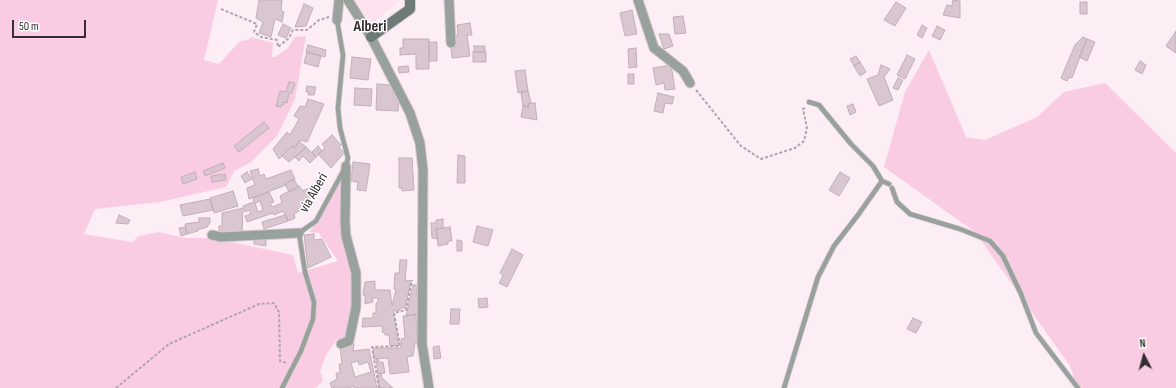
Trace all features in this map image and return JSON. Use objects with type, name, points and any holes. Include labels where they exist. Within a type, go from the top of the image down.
[{"type":"street","name":"via Alberi","points":[[337,17],[339,0]]},
{"type":"street","points":[[348,0],[371,37],[410,114],[420,142],[423,170],[422,344],[429,388]]},
{"type":"street","points":[[371,37],[410,9],[410,0]]},
{"type":"street","points":[[449,0],[451,43]]},
{"type":"street","points":[[638,0],[654,48],[683,71],[690,83]]},
{"type":"street","points":[[342,344],[349,341],[356,308],[356,274],[346,236],[346,166]]},
{"type":"street","points":[[212,235],[221,237],[299,233]]},
{"type":"lane","name":"via Alberi","points":[[282,388],[296,360],[313,319],[313,307],[299,233],[316,221],[346,166],[348,158],[340,128],[338,108],[343,55],[337,17]]},
{"type":"lane","points":[[809,102],[819,105],[851,144],[873,166],[882,181],[891,186],[897,202],[910,214],[960,229],[990,241],[1003,256],[1021,294],[1036,333],[1078,388]]},
{"type":"lane","points":[[784,388],[818,277],[834,246],[882,181]]},
{"type":"path","points":[[221,9],[257,24],[254,32],[262,37],[277,40],[278,47],[289,38],[293,30],[306,30],[319,20],[337,17]]},
{"type":"path","points":[[690,83],[741,146],[761,159],[795,148],[804,141],[807,128],[803,110],[809,102]]},
{"type":"path","points":[[379,388],[372,347],[400,346],[394,313],[406,310],[413,275],[422,264]]},
{"type":"path","points":[[116,388],[169,344],[259,304],[274,303],[279,312],[280,360],[284,363],[296,360]]},
{"type":"shaded area","points":[[0,0],[218,0],[204,60],[219,64],[240,41],[248,40],[251,37],[273,43],[272,57],[275,57],[287,49],[295,37],[306,36],[295,99],[277,136],[251,162],[234,171],[226,187],[160,202],[95,209],[84,234],[132,242],[139,236],[159,232],[184,238],[213,238],[293,255],[298,273],[338,261],[319,233],[310,232],[343,176],[354,274],[348,338],[337,339],[327,353],[320,371],[323,381],[315,388],[0,388]]},
{"type":"shaded area","points":[[353,0],[400,0],[372,24]]},
{"type":"shaded area","points":[[929,50],[966,137],[985,140],[1037,117],[1064,92],[1105,83],[1176,153],[1176,388],[1078,388],[1070,366],[975,232],[884,167],[905,92]]},
{"type":"building","points":[[259,0],[282,0],[281,11],[284,12],[282,22],[275,19],[271,37],[259,33],[263,22],[256,18]]},
{"type":"building","points":[[953,0],[960,1],[960,18],[943,15],[947,5],[952,6]]},
{"type":"building","points":[[896,2],[906,8],[895,26],[884,20]]},
{"type":"building","points":[[1080,2],[1087,2],[1087,14],[1080,14]]},
{"type":"building","points":[[304,4],[313,8],[306,26],[295,27]]},
{"type":"building","points":[[632,10],[637,34],[625,36],[620,13]]},
{"type":"building","points":[[683,16],[686,33],[675,34],[673,17]]},
{"type":"building","points":[[470,23],[472,35],[467,35],[470,56],[452,58],[451,48],[456,47],[454,35],[458,35],[457,25]]},
{"type":"building","points":[[283,24],[291,28],[286,38],[278,35]]},
{"type":"building","points":[[922,25],[927,28],[922,38],[917,35]]},
{"type":"building","points":[[937,26],[945,30],[940,40],[932,36]]},
{"type":"building","points":[[1176,31],[1176,53],[1166,46]]},
{"type":"building","points":[[659,34],[669,34],[673,46],[664,49]]},
{"type":"building","points":[[1083,37],[1087,39],[1072,78],[1069,77],[1067,81],[1061,78],[1075,45]]},
{"type":"building","points":[[403,39],[429,39],[429,69],[416,69],[416,54],[400,55],[400,48],[403,48]]},
{"type":"building","points":[[1087,39],[1095,42],[1087,61],[1079,57]]},
{"type":"building","points":[[429,42],[437,42],[437,61],[429,61]]},
{"type":"building","points":[[308,45],[326,50],[325,57],[306,52]]},
{"type":"building","points":[[474,46],[485,46],[485,52],[474,52]]},
{"type":"building","points":[[636,48],[637,67],[629,68],[628,49]]},
{"type":"building","points":[[307,52],[321,56],[318,67],[304,63]]},
{"type":"building","points":[[473,52],[486,52],[486,62],[473,62]]},
{"type":"building","points":[[907,55],[915,59],[905,79],[897,75]]},
{"type":"building","points":[[856,56],[860,62],[854,66],[850,59]]},
{"type":"building","points":[[352,57],[371,59],[368,80],[350,78]]},
{"type":"building","points":[[1140,61],[1146,65],[1142,74],[1135,70]]},
{"type":"building","points":[[860,62],[866,72],[860,76],[854,66]]},
{"type":"building","points":[[671,65],[675,89],[665,90],[664,83],[656,85],[653,68]]},
{"type":"building","points":[[881,65],[890,69],[884,77],[893,100],[879,106],[867,79],[878,75]]},
{"type":"building","points":[[408,66],[409,72],[399,73],[398,67]]},
{"type":"building","points":[[525,70],[528,91],[518,93],[515,71]]},
{"type":"building","points":[[628,74],[634,74],[634,84],[628,84]]},
{"type":"building","points":[[898,78],[903,80],[898,90],[893,88]]},
{"type":"building","points":[[289,82],[295,83],[292,93],[289,93],[287,103],[283,102],[284,105],[281,105],[281,107],[276,106],[280,91],[286,92]]},
{"type":"building","points":[[377,84],[391,85],[395,99],[399,99],[398,111],[376,110]]},
{"type":"building","points":[[307,86],[316,87],[314,95],[308,95],[309,92],[306,92]]},
{"type":"building","points":[[355,88],[372,89],[371,106],[354,105]]},
{"type":"building","points":[[528,91],[531,103],[528,104],[529,107],[523,106],[521,92]]},
{"type":"building","points":[[658,93],[674,97],[672,104],[665,103],[663,113],[654,111]]},
{"type":"building","points":[[308,99],[324,104],[307,142],[300,140],[295,148],[292,146],[279,159],[273,149],[287,132],[290,135],[299,119],[294,116],[300,106],[305,107]]},
{"type":"building","points":[[535,103],[537,120],[521,117],[523,106],[529,107],[528,104]]},
{"type":"building","points":[[853,104],[856,112],[850,115],[847,106]]},
{"type":"building","points":[[264,122],[269,128],[239,152],[234,146]]},
{"type":"building","points":[[332,135],[341,145],[339,147],[344,153],[331,168],[318,154],[325,148],[322,144]]},
{"type":"building","points":[[299,141],[306,147],[289,162],[282,156],[292,146],[295,148]]},
{"type":"building","points":[[318,146],[322,151],[316,157],[312,152]]},
{"type":"building","points":[[306,147],[316,157],[310,163],[303,156],[299,161],[295,157]]},
{"type":"building","points":[[458,155],[465,156],[465,183],[457,183]]},
{"type":"building","points":[[399,158],[412,158],[414,190],[402,191],[402,188],[399,188]]},
{"type":"building","points":[[353,162],[370,164],[366,191],[357,190],[358,182],[351,181]]},
{"type":"building","points":[[223,163],[225,168],[205,176],[203,171]]},
{"type":"building","points":[[258,169],[260,176],[264,174],[266,179],[291,170],[295,179],[285,183],[286,185],[249,199],[247,188],[255,185],[250,171]]},
{"type":"building","points":[[195,172],[197,179],[183,184],[181,177]]},
{"type":"building","points":[[247,172],[252,179],[245,183],[241,176]]},
{"type":"building","points":[[840,172],[850,178],[839,196],[829,190]]},
{"type":"building","points":[[225,174],[226,180],[212,182],[211,176]]},
{"type":"building","points":[[294,179],[298,187],[289,192],[285,183]]},
{"type":"building","points":[[299,186],[303,191],[309,188],[314,194],[309,198],[312,203],[294,214],[295,218],[289,221],[283,211],[247,222],[245,216],[251,214],[249,210],[245,212],[243,206],[254,202],[253,198],[269,192],[274,202],[270,203],[272,207],[282,203],[280,196]],"holes":[[[260,201],[263,210],[258,212],[255,203]]]},
{"type":"building","points":[[233,191],[238,206],[214,213],[210,198]]},
{"type":"building","points":[[210,199],[213,210],[183,216],[180,205]]},
{"type":"building","points":[[243,208],[242,236],[219,234],[219,226],[222,226],[222,213]]},
{"type":"building","points":[[119,215],[130,220],[128,224],[116,223]]},
{"type":"building","points":[[285,215],[288,221],[264,229],[262,222]]},
{"type":"building","points":[[199,218],[210,218],[210,223],[207,227],[187,234],[185,224],[199,222]]},
{"type":"building","points":[[443,219],[443,228],[436,229],[438,239],[432,238],[431,223],[436,223],[436,220]]},
{"type":"building","points":[[477,226],[493,230],[488,246],[473,242]]},
{"type":"building","points":[[185,227],[187,234],[181,236],[179,228]]},
{"type":"building","points":[[450,227],[452,241],[448,241],[448,244],[438,246],[436,229]]},
{"type":"building","points":[[314,234],[314,240],[322,239],[331,257],[308,268],[304,235]]},
{"type":"building","points":[[266,238],[266,246],[254,244],[254,239]]},
{"type":"building","points":[[457,240],[462,241],[462,251],[457,251]]},
{"type":"building","points":[[512,249],[523,255],[507,287],[499,283],[503,276],[500,273]]},
{"type":"building","points":[[400,260],[407,260],[405,280],[411,281],[405,308],[400,308],[400,310],[393,311],[399,345],[390,346],[389,335],[385,335],[385,333],[382,332],[383,326],[362,327],[363,318],[373,318],[373,313],[376,313],[376,304],[378,301],[378,298],[372,298],[373,302],[365,304],[365,295],[363,295],[365,282],[375,281],[375,290],[390,290],[392,306],[396,289],[394,289],[395,273],[399,273]]},
{"type":"building","points":[[413,285],[418,285],[416,294],[420,294],[419,314],[406,316]]},
{"type":"building","points":[[487,298],[488,307],[479,308],[478,299]]},
{"type":"building","points":[[451,309],[460,309],[459,324],[450,324]]},
{"type":"building","points":[[416,314],[417,343],[415,343],[413,356],[407,357],[409,372],[390,374],[388,358],[374,359],[373,348],[401,348],[401,339],[405,338],[403,316]]},
{"type":"building","points":[[913,318],[922,322],[916,333],[907,329]]},
{"type":"building","points":[[354,344],[353,351],[369,349],[377,388],[354,388],[354,386],[348,388],[332,388],[330,383],[337,379],[336,373],[340,373],[339,364],[342,364],[340,347]],"holes":[[[358,361],[359,365],[368,362],[371,372],[355,377],[351,363]]]},
{"type":"building","points":[[439,346],[441,358],[434,359],[433,347]]},
{"type":"building","points":[[376,359],[378,359],[379,362],[383,362],[385,373],[378,374]]},
{"type":"building","points":[[381,373],[382,378],[393,388],[380,388],[378,374]]},
{"type":"district","name":"Alberi","points":[[370,27]]}]
